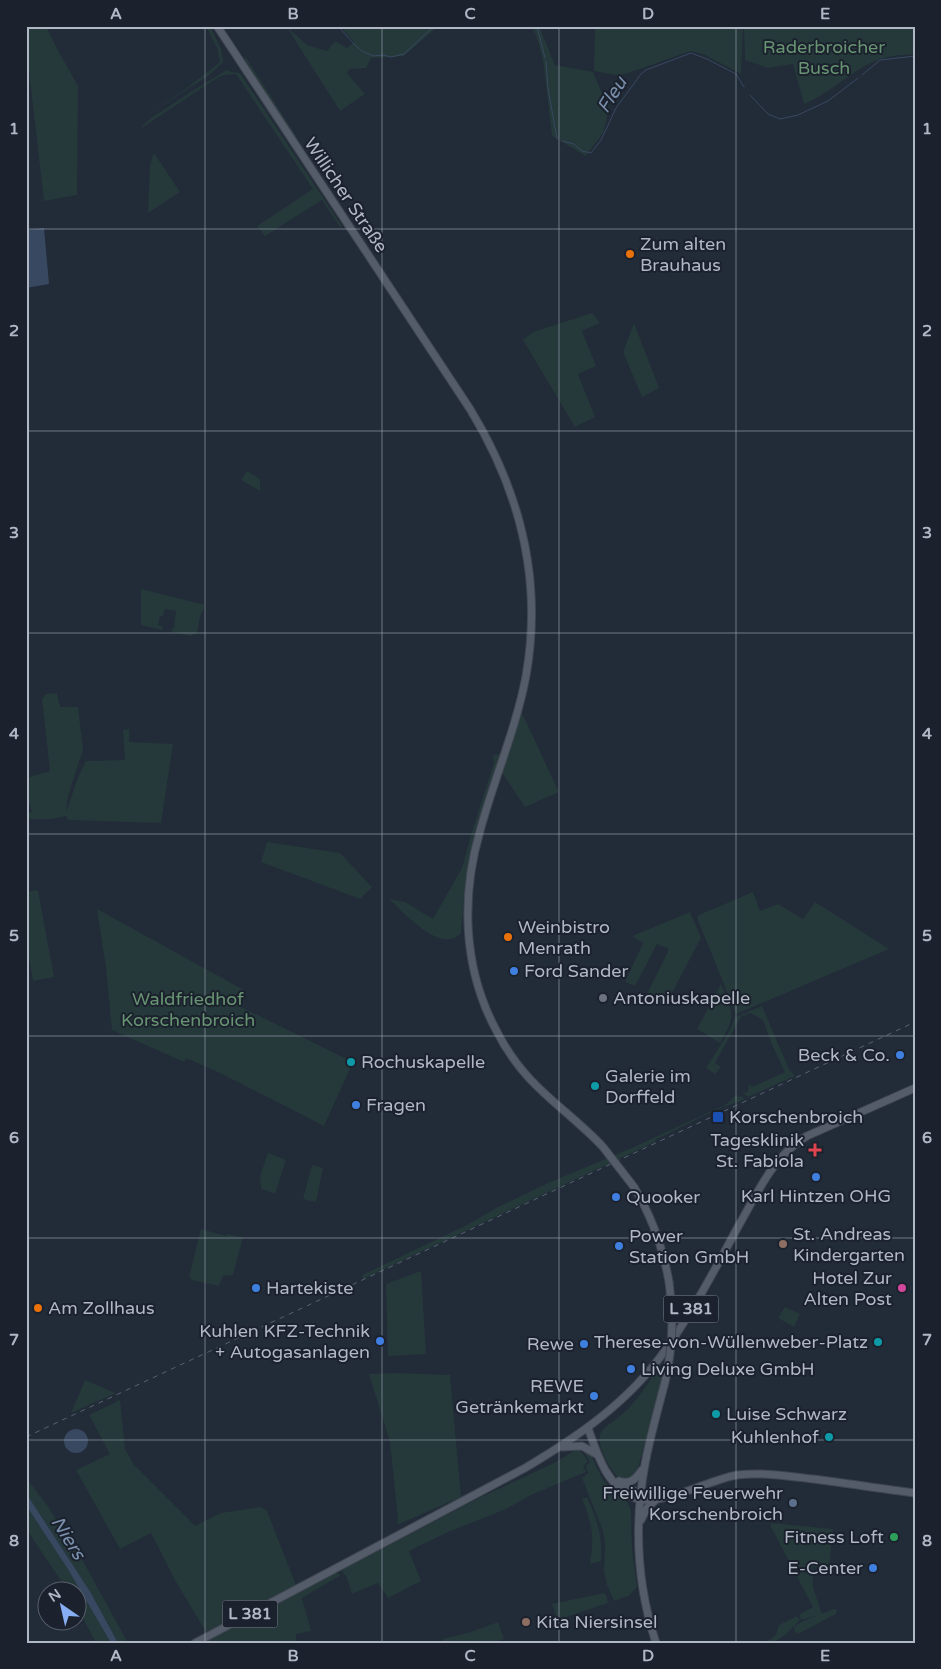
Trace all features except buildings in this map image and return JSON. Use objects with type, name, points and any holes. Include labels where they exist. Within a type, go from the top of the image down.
[{"type":"main road","name":"Willicher Straße","points":[[217,26],[485,435],[507,480],[516,506],[524,539],[531,592],[530,643],[524,686],[515,722],[479,832],[472,870],[467,920],[469,947],[486,1010],[500,1039],[526,1075],[603,1147],[618,1164],[634,1187],[658,1235],[669,1282],[673,1333],[665,1382],[644,1465]]},
{"type":"main road","name":"L 381","points":[[195,1643],[507,1477],[555,1450],[588,1428],[633,1391],[661,1356],[701,1293],[771,1170],[780,1158],[794,1145],[815,1133],[915,1088]]},
{"type":"main road","points":[[588,1428],[603,1468],[611,1479],[624,1492],[656,1500]]},
{"type":"main road","points":[[555,1450],[571,1446],[582,1446],[597,1454]]},
{"type":"main road","points":[[611,1479],[623,1483],[631,1482],[638,1476],[644,1465]]},
{"type":"main road","points":[[644,1465],[638,1525],[639,1555],[643,1593],[656,1643]]},
{"type":"main road","points":[[638,1525],[646,1509],[656,1500],[724,1478],[755,1474],[800,1477],[915,1493]]},
{"type":"main road","points":[[640,1497],[672,1495]]},
{"type":"green space","points":[[26,26],[46,26],[78,86],[77,195],[44,201],[26,45]]},
{"type":"green space","points":[[206,26],[210,26],[221,49],[223,62],[208,76],[144,117],[187,88],[220,62],[217,48]]},
{"type":"green space","points":[[286,26],[307,45],[327,51],[335,41],[347,48],[354,42],[340,26],[441,26],[404,56],[371,58],[366,68],[350,69],[347,73],[365,94],[340,111]]},
{"type":"green space","points":[[532,26],[539,26],[555,65],[593,72],[609,110],[603,133],[586,156],[552,136],[543,60]]},
{"type":"green space","points":[[595,26],[743,26],[741,74],[703,54],[691,51],[625,74],[616,75],[594,71]]},
{"type":"green space","name":"Raderbroicher Busch","points":[[744,26],[915,26],[915,54],[892,56],[873,62],[804,104],[793,64],[768,68],[745,60]]},
{"type":"green space","points":[[245,56],[296,136],[293,137],[245,62]]},
{"type":"green space","points":[[227,70],[240,73],[342,226],[340,227],[322,200],[265,236],[257,226],[313,189],[236,74],[217,78],[142,126],[151,118]]},
{"type":"green space","points":[[154,153],[180,192],[148,213],[150,165]]},
{"type":"green space","points":[[592,313],[600,323],[582,331],[596,366],[578,374],[595,417],[575,427],[523,340],[533,332]]},
{"type":"green space","points":[[634,323],[659,388],[642,397],[623,352]]},
{"type":"green space","points":[[247,471],[260,479],[260,491],[241,480]]},
{"type":"green space","points":[[141,589],[205,605],[200,617],[197,633],[191,636],[172,632],[176,611],[165,609],[163,616],[160,616],[158,625],[163,627],[162,630],[141,625]]},
{"type":"green space","points":[[57,693],[60,707],[78,707],[83,750],[68,796],[66,812],[78,777],[86,761],[125,760],[123,730],[129,729],[129,742],[173,744],[161,823],[68,820],[66,816],[52,819],[26,819],[26,814],[32,812],[26,793],[26,778],[50,771],[42,699],[46,694]]},
{"type":"green space","points":[[521,711],[559,792],[525,807],[502,773]]},
{"type":"green space","points":[[501,754],[473,848],[465,887],[461,933],[453,938],[443,939],[433,936],[413,922],[389,899],[405,902],[433,919],[462,868],[494,763],[493,755]]},
{"type":"green space","points":[[267,842],[340,853],[372,887],[360,899],[261,862]]},
{"type":"green space","points":[[38,890],[54,977],[33,981],[26,940],[26,892]]},
{"type":"green space","points":[[753,892],[760,911],[778,904],[803,919],[815,902],[889,949],[736,1014],[697,918],[699,915]]},
{"type":"green space","name":"Waldfriedhof Korschenbroich","points":[[97,909],[244,990],[237,1005],[353,1062],[324,1126],[220,1073],[186,1058],[184,1062],[112,1030],[106,968]]},
{"type":"green space","points":[[690,912],[701,938],[666,1004],[663,1005],[646,996],[669,949],[657,944],[635,986],[625,982],[643,943],[632,936]]},
{"type":"green space","points":[[721,984],[730,1008],[731,1019],[720,1043],[697,1029]]},
{"type":"green space","points":[[762,1006],[789,1069],[795,1076],[748,1097],[743,1093],[746,1093],[749,1089],[749,1084],[752,1087],[785,1072],[763,1020],[750,1013],[745,1016],[742,1015],[715,1063],[721,1067],[715,1074],[706,1068],[730,1030],[735,1017]]},
{"type":"green space","points":[[737,1095],[745,1099],[716,1110],[655,1140],[655,1142],[363,1279],[362,1275],[467,1225],[498,1207],[548,1183],[722,1107]]},
{"type":"green space","points":[[268,1153],[286,1160],[275,1194],[261,1189],[260,1176]]},
{"type":"green space","points":[[312,1165],[323,1168],[316,1202],[303,1199]]},
{"type":"green space","points":[[201,1229],[226,1236],[227,1234],[243,1237],[233,1275],[223,1276],[219,1286],[192,1280],[189,1277]]},
{"type":"green space","points":[[421,1271],[426,1354],[388,1356],[386,1284]]},
{"type":"green space","points":[[785,1307],[800,1314],[794,1327],[778,1318]]},
{"type":"green space","points":[[657,1370],[664,1370],[658,1399],[636,1474],[632,1479],[620,1479],[604,1456],[601,1449],[600,1436],[608,1425],[631,1406]]},
{"type":"green space","points":[[369,1374],[450,1375],[461,1497],[397,1525],[390,1442]]},
{"type":"green space","points":[[85,1380],[116,1393],[71,1413]]},
{"type":"green space","points":[[120,1400],[125,1449],[134,1465],[195,1526],[221,1513],[261,1507],[267,1511],[296,1585],[206,1632],[176,1582],[151,1533],[120,1549],[76,1470],[110,1454],[89,1415]]},
{"type":"green space","points":[[582,1449],[590,1453],[603,1480],[627,1502],[631,1510],[632,1549],[637,1587],[628,1596],[614,1601],[607,1585],[604,1571],[605,1545],[603,1531],[582,1478],[588,1473],[586,1466],[590,1462]]},
{"type":"green space","points":[[580,1450],[588,1461],[583,1466],[586,1472],[533,1494],[504,1510],[448,1532],[409,1551],[421,1581],[388,1598],[378,1583],[352,1594],[347,1578],[342,1571],[346,1567],[477,1499],[554,1463],[574,1451]]},
{"type":"green space","points":[[26,1478],[48,1506],[83,1561],[128,1643],[118,1643],[88,1588],[88,1582],[84,1582],[26,1493]]},
{"type":"green space","points":[[587,1497],[596,1521],[601,1544],[601,1561],[590,1564],[592,1531],[582,1499]]},
{"type":"green space","points":[[26,1505],[75,1582],[62,1582],[26,1529]]},
{"type":"green space","points":[[771,1523],[833,1529],[829,1568],[812,1567],[813,1588],[822,1614],[801,1620],[799,1615],[813,1607],[771,1527]]},
{"type":"green space","points":[[334,1572],[341,1575],[302,1598],[311,1631],[296,1634],[296,1643],[201,1643]]},
{"type":"green space","points":[[604,1593],[608,1603],[557,1620],[552,1604]]},
{"type":"green space","points":[[88,1604],[111,1643],[96,1643],[88,1628]]},
{"type":"green space","points":[[833,1609],[837,1610],[836,1614],[798,1634],[795,1632],[794,1627],[798,1624]]},
{"type":"green space","points":[[797,1616],[800,1620],[785,1635],[776,1641],[766,1642],[775,1636],[779,1625]]},
{"type":"green space","points":[[498,1622],[504,1639],[493,1643],[441,1643],[443,1639],[471,1632]]},
{"type":"water","points":[[44,228],[49,284],[26,288],[26,230]]},
{"type":"water","points":[[76,1429],[85,1432],[88,1441],[85,1450],[76,1453],[67,1450],[64,1441],[67,1432]]},
{"type":"water","points":[[26,1493],[84,1582],[75,1582],[26,1505]]},
{"type":"water","points":[[88,1588],[118,1643],[111,1643],[88,1604]]},
{"type":"waterway","name":"Fleu","points":[[338,26],[362,51],[373,56],[383,55],[391,57],[404,54],[434,26]]},
{"type":"waterway","name":"Fleu","points":[[537,26],[545,58]]},
{"type":"waterway","name":"Fleu","points":[[562,141],[574,144],[582,151],[591,153],[601,140],[616,108],[641,74],[646,70],[691,53],[736,74],[744,87]]},
{"type":"waterway","name":"Fleu","points":[[862,75],[880,60],[915,56]]},
{"type":"waterway","name":"Fleu","points":[[546,61],[548,88],[557,139]]},
{"type":"waterway","name":"Fleu","points":[[750,95],[768,114],[780,119],[798,115],[828,101],[858,78]]},
{"type":"railway","points":[[26,1437],[915,1022]]},
{"type":"place","name":"Zum alten Brauhaus","points":[[630,254]]},
{"type":"place","name":"Weinbistro Menrath","points":[[508,937]]},
{"type":"place","name":"Ford Sander","points":[[514,971]]},
{"type":"place","name":"Antoniuskapelle","points":[[603,998]]},
{"type":"place","name":"Beck & Co.","points":[[900,1055]]},
{"type":"place","name":"Rochuskapelle","points":[[351,1062]]},
{"type":"place","name":"Galerie im Dorffeld","points":[[595,1086]]},
{"type":"place","name":"Fragen","points":[[356,1105]]},
{"type":"place","name":"Korschenbroich","points":[[718,1117]]},
{"type":"place","name":"Tagesklinik St. Fabiola","points":[[815,1150]]},
{"type":"place","name":"Karl Hintzen OHG","points":[[816,1177]]},
{"type":"place","name":"Quooker","points":[[616,1197]]},
{"type":"place","name":"St. Andreas Kindergarten","points":[[783,1244]]},
{"type":"place","name":"Power Station GmbH","points":[[619,1246]]},
{"type":"place","name":"Hartekiste","points":[[256,1288]]},
{"type":"place","name":"Hotel Zur Alten Post","points":[[902,1288]]},
{"type":"place","name":"Am Zollhaus","points":[[38,1308]]},
{"type":"place","name":"Kuhlen KFZ-Technik + Autogasanlagen","points":[[380,1341]]},
{"type":"place","name":"Therese-von-Wüllenweber-Platz","points":[[878,1342]]},
{"type":"place","name":"Rewe","points":[[584,1344]]},
{"type":"place","name":"Living Deluxe GmbH","points":[[631,1369]]},
{"type":"place","name":"REWE Getränkemarkt","points":[[594,1396]]},
{"type":"place","name":"Luise Schwarz","points":[[716,1414]]},
{"type":"place","name":"Kuhlenhof","points":[[829,1437]]},
{"type":"place","name":"Freiwillige Feuerwehr Korschenbroich","points":[[793,1503]]},
{"type":"place","name":"Fitness Loft","points":[[894,1537]]},
{"type":"place","name":"E-Center","points":[[873,1568]]},
{"type":"place","name":"Kita Niersinsel","points":[[526,1622]]},
{"type":"water label","name":"Niers","points":[[68,1538]]}]
